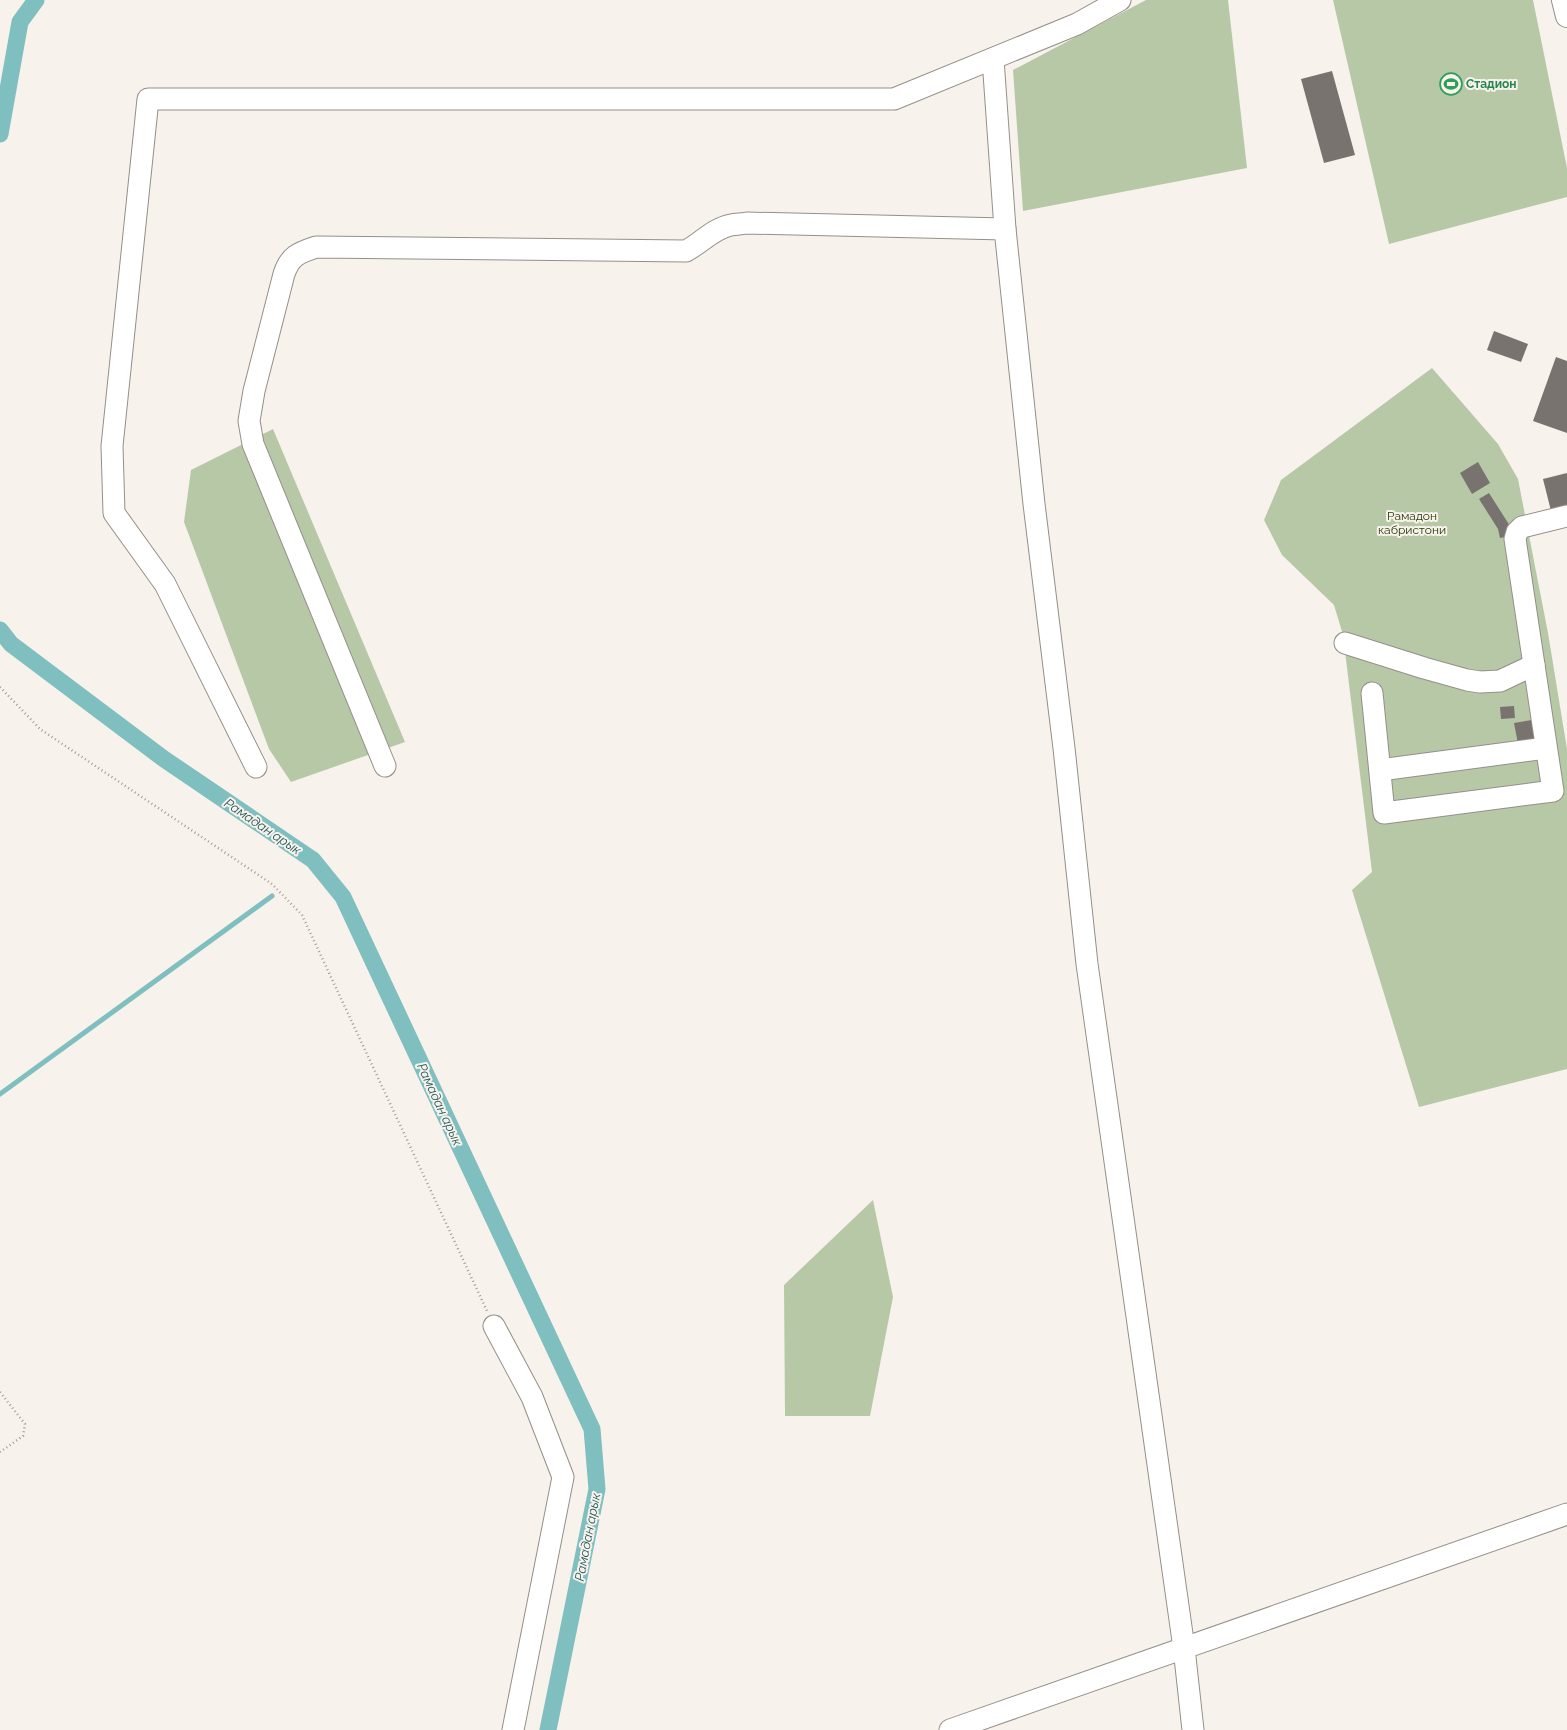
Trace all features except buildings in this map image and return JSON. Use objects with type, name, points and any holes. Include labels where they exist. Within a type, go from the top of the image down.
[{"type":"main road","points":[[1563,0],[1567,16]]},
{"type":"street","points":[[256,767],[165,584],[114,513],[112,446],[148,99],[894,99],[1077,24],[1120,0]]},
{"type":"street","points":[[993,59],[1005,229],[1033,496],[1063,740],[1087,964],[1184,1648],[1193,1730]]},
{"type":"street","points":[[385,766],[253,444],[249,421],[254,391],[288,262],[300,252],[316,247],[686,251],[713,233],[730,225],[747,223],[1005,229]]},
{"type":"street","points":[[1372,693],[1384,813],[1553,791],[1516,539],[1518,532],[1522,527],[1567,516]]},
{"type":"street","points":[[1345,643],[1418,666],[1467,680],[1480,682],[1500,681],[1534,665]]},
{"type":"street","points":[[1380,770],[1546,748]]},
{"type":"street","points":[[494,1326],[532,1397],[563,1477],[513,1730]]},
{"type":"street","points":[[950,1730],[1567,1514]]},
{"type":"path","points":[[0,687],[40,729],[272,884],[302,914],[494,1326]]},
{"type":"path","points":[[0,1392],[25,1424],[23,1436],[0,1452]]},
{"type":"green space","points":[[1146,0],[1228,0],[1247,168],[1023,211],[1013,70]]},
{"type":"green space","name":"Стадион","points":[[1333,0],[1533,0],[1567,168],[1567,197],[1389,244]]},
{"type":"green space","name":"Рамадон кабристони","points":[[1432,368],[1498,444],[1518,479],[1548,633],[1567,749],[1567,1069],[1419,1107],[1352,890],[1372,872],[1343,635],[1334,605],[1282,555],[1264,520],[1281,480]]},
{"type":"green space","points":[[273,429],[405,742],[291,782],[269,749],[184,522],[191,470]]},
{"type":"green space","points":[[873,1200],[893,1297],[870,1416],[785,1416],[784,1285]]},
{"type":"waterway","name":"Рамадан арык","points":[[0,134],[20,22],[36,0]]},
{"type":"waterway","name":"Рамадан арык","points":[[0,630],[11,644],[164,759],[313,860],[343,897],[592,1429],[597,1489],[548,1730]]},
{"type":"waterway","points":[[0,1094],[272,896]]},
{"type":"place","name":"Стадион","points":[[1451,84]]}]
